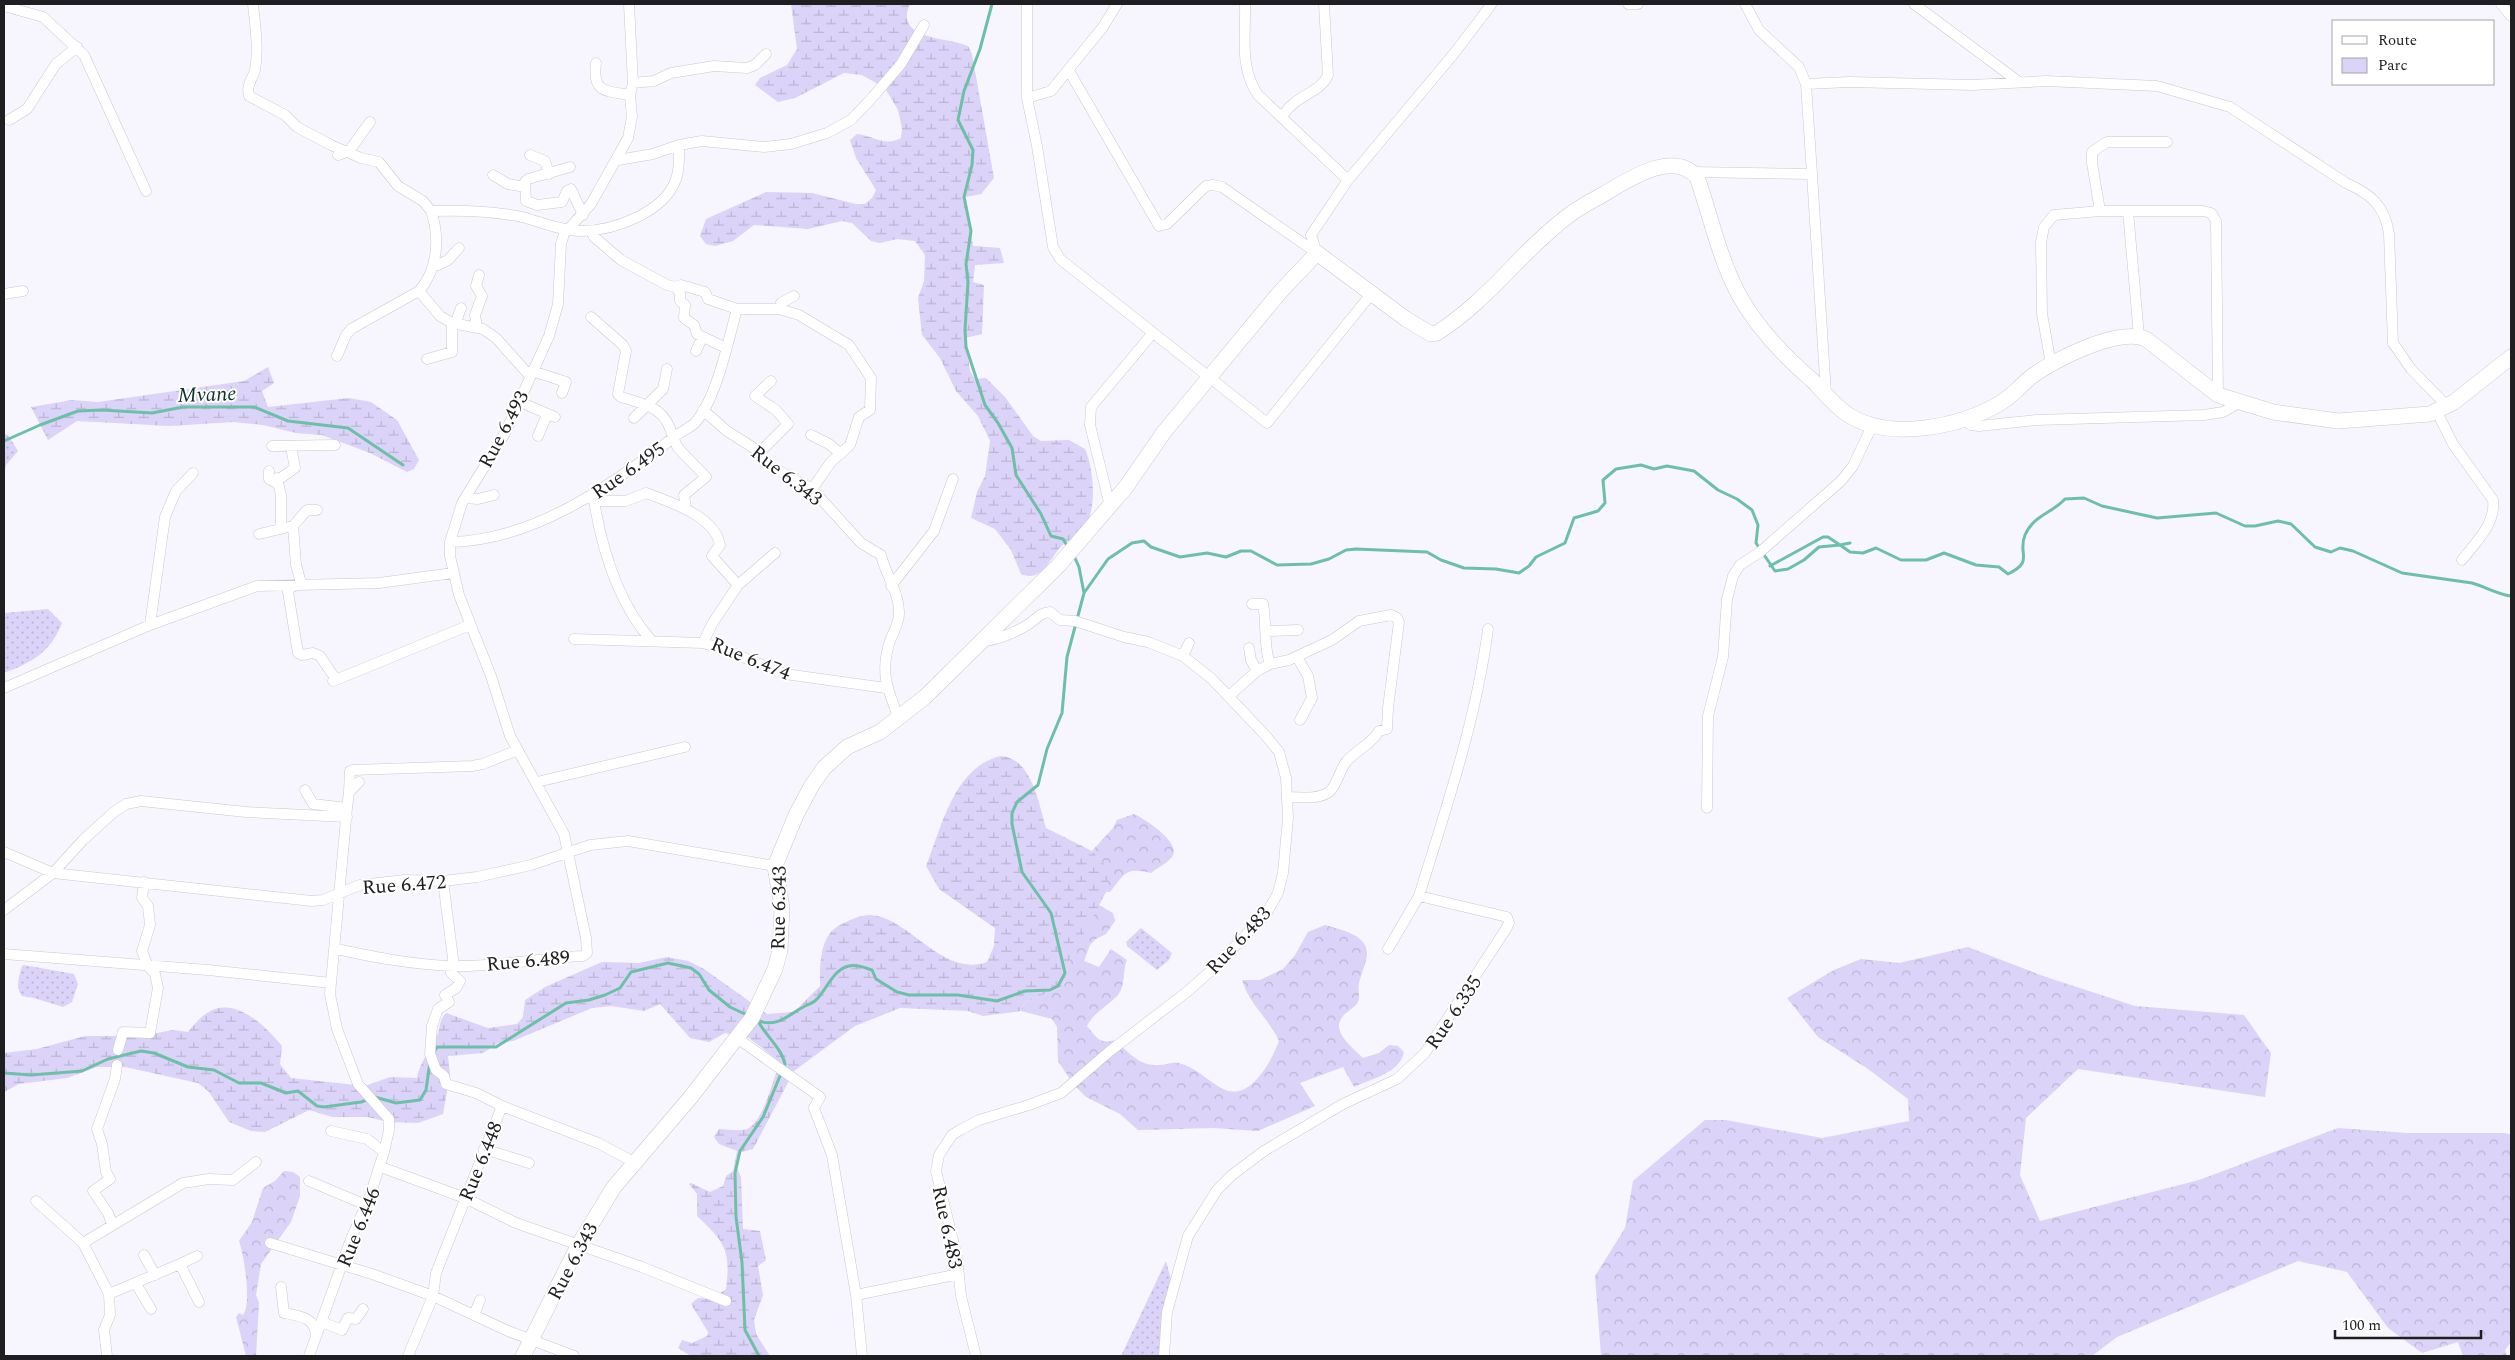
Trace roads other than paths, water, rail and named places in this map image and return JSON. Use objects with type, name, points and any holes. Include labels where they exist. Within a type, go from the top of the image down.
[{"type":"street","points":[[253,4],[257,45],[255,69],[247,87],[249,96],[285,115],[297,127],[331,145],[349,151],[361,158],[379,162],[398,186],[423,201],[431,211],[435,222],[434,263],[426,283],[419,291],[351,330],[346,335],[338,356]]},
{"type":"street","name":"Rue 6.493","points":[[567,851],[564,834],[518,750],[505,721],[491,676],[470,625],[453,573],[450,542],[455,522],[466,498],[505,433],[549,336],[558,304],[561,244],[568,229],[583,215],[618,160],[628,138],[632,117],[630,95],[633,83],[629,4]]},
{"type":"street","points":[[1027,4],[1027,98],[1037,146],[1053,247],[1060,259],[1152,334],[1211,377],[1264,422],[1270,421],[1372,293]]},
{"type":"street","points":[[1027,98],[1051,91],[1103,27],[1117,4]]},
{"type":"street","points":[[1245,4],[1243,28],[1246,69],[1252,86],[1258,95],[1348,180]]},
{"type":"street","points":[[1282,117],[1292,104],[1313,92],[1326,81],[1328,75],[1324,4]]},
{"type":"street","points":[[1628,4],[1638,4]]},
{"type":"street","points":[[1745,4],[1759,30],[1799,67],[1806,84],[1826,394]]},
{"type":"street","points":[[1914,4],[2019,82]]},
{"type":"street","points":[[2501,4],[2511,16]]},
{"type":"street","points":[[1317,253],[1311,234],[1348,180],[1452,56],[1491,5]]},
{"type":"street","points":[[4,6],[43,17],[84,55],[146,191]]},
{"type":"street","points":[[618,160],[653,154],[679,145],[702,141],[764,147],[791,144],[827,133],[851,120],[871,99],[901,64],[924,25]]},
{"type":"street","points":[[10,120],[27,109],[50,72],[77,47]]},
{"type":"street","points":[[633,83],[654,81],[671,73],[714,66],[746,68],[755,65],[766,54]]},
{"type":"street","points":[[596,63],[594,78],[596,84],[612,93],[630,95]]},
{"type":"street","points":[[1069,71],[1159,226],[1167,224],[1206,186],[1213,184],[1222,187],[1431,334],[1437,333],[1476,304],[1569,215],[1633,177],[1665,166],[1673,166],[1693,172],[1812,174]]},
{"type":"street","points":[[1806,84],[1825,82],[1972,85],[2046,81],[2157,86],[2230,107],[2346,183],[2359,188],[2383,209],[2387,220],[2393,343],[2441,408],[2453,444],[2493,500],[2494,508],[2490,524],[2462,560]]},
{"type":"street","points":[[338,155],[349,151],[370,122]]},
{"type":"street","points":[[2100,211],[2092,164],[2092,152],[2107,142],[2168,142]]},
{"type":"street","points":[[431,211],[452,210],[513,216],[568,229],[591,231],[633,220],[661,202],[676,181],[679,170],[679,145]]},
{"type":"street","points":[[530,155],[545,161],[550,174]]},
{"type":"street","points":[[570,167],[528,179],[525,182],[526,201],[537,205],[562,202],[567,191],[571,189],[583,215]]},
{"type":"street","points":[[1693,172],[1697,178],[1708,210],[1721,257],[1739,296],[1768,339],[1846,413],[1872,426],[1896,429],[1928,427],[1962,419],[2002,402],[2031,377],[2051,365],[2101,343],[2123,337],[2139,336],[2218,395],[2273,412],[2338,421],[2430,414],[2454,402],[2496,371],[2511,357]]},
{"type":"street","points":[[493,175],[508,184],[525,186]]},
{"type":"street","points":[[2051,365],[2042,313],[2041,242],[2044,227],[2054,215],[2100,211],[2203,210],[2211,213],[2216,221],[2218,395]]},
{"type":"street","points":[[2128,211],[2139,336]]},
{"type":"street","points":[[591,231],[594,237],[621,260],[667,285],[692,287],[705,292],[708,299],[738,309],[780,309],[799,315],[849,345],[872,378],[870,410],[860,417],[853,440],[831,462],[812,490]]},
{"type":"street","points":[[434,263],[438,265],[448,260],[459,248]]},
{"type":"street","points":[[899,719],[1058,566],[1110,506],[1164,432],[1281,291],[1317,253]]},
{"type":"street","points":[[477,327],[475,315],[482,296],[476,286],[479,275]]},
{"type":"street","points":[[676,287],[680,294],[680,300],[685,305],[684,318],[694,325],[697,334],[726,348]]},
{"type":"street","points":[[4,294],[24,291]]},
{"type":"street","points":[[419,291],[440,316],[454,323],[477,327],[504,346],[521,368],[531,373],[566,382],[562,392]]},
{"type":"street","points":[[780,309],[781,303],[794,296]]},
{"type":"street","points":[[427,359],[452,352],[454,323],[462,308]]},
{"type":"street","points":[[686,509],[684,495],[706,477],[678,448],[673,438],[695,423],[703,410],[714,388],[738,309]]},
{"type":"street","points":[[591,318],[615,338],[626,351],[618,394],[628,400],[649,404]]},
{"type":"street","points":[[1110,506],[1090,425],[1091,407],[1152,334]]},
{"type":"street","points":[[696,351],[702,338]]},
{"type":"street","points":[[634,418],[663,389],[667,369]]},
{"type":"street","points":[[760,452],[788,424],[776,410],[756,396],[771,381]]},
{"type":"street","points":[[520,402],[551,416],[538,436]]},
{"type":"street","points":[[1962,419],[1971,425],[1979,426],[2036,420],[2204,415],[2224,412],[2239,402]]},
{"type":"street","name":"Rue 6.495","points":[[450,542],[480,541],[508,534],[593,495],[673,438],[666,420],[649,404]]},
{"type":"street","name":"Rue 6.343","points":[[523,1356],[578,1246],[614,1187],[666,1126],[752,1018],[775,969],[780,950],[782,908],[775,866],[796,815],[824,768],[847,747],[880,732],[899,719],[886,688],[887,654],[899,616],[899,607],[890,575],[883,565],[880,555],[861,544],[812,490],[765,463],[760,452],[726,430],[703,410]]},
{"type":"street","points":[[1707,808],[1708,716],[1723,657],[1727,599],[1733,576],[1740,565],[1760,552],[1841,481],[1853,466],[1872,426]]},
{"type":"street","points":[[811,435],[829,444],[840,454]]},
{"type":"street","points":[[272,446],[335,445]]},
{"type":"street","points":[[269,471],[270,481],[275,482],[278,478],[295,468],[291,447]]},
{"type":"street","points":[[150,625],[165,517],[176,490],[193,473]]},
{"type":"street","points":[[278,478],[281,495],[281,528]]},
{"type":"street","points":[[892,586],[934,531],[953,479]]},
{"type":"street","points":[[593,495],[600,501],[624,502],[646,493],[686,509],[717,534],[720,545],[712,556],[738,585]]},
{"type":"street","points":[[466,498],[478,499],[494,495]]},
{"type":"street","points":[[593,495],[598,529],[610,565],[635,622],[651,640]]},
{"type":"street","points":[[259,534],[293,526],[307,510],[317,510]]},
{"type":"street","points":[[293,526],[296,565],[301,583]]},
{"type":"street","name":"Rue 6.474","points":[[775,554],[738,585],[712,624],[703,643],[784,674],[886,688]]},
{"type":"street","points":[[4,688],[234,588],[301,583],[380,583],[453,573]]},
{"type":"street","points":[[301,583],[288,590],[298,653],[302,655],[313,653],[320,656],[335,678],[334,681],[470,625]]},
{"type":"street","points":[[1252,604],[1263,604],[1266,631],[1265,644],[1270,664]]},
{"type":"street","name":"Rue 6.483","points":[[976,1356],[961,1296],[959,1274],[936,1170],[936,1162],[945,1145],[960,1130],[979,1120],[1061,1093],[1110,1051],[1214,968],[1266,914],[1278,894],[1286,846],[1287,797],[1286,778],[1279,752],[1229,696],[1183,656],[1148,642],[1124,637],[1075,621],[1060,620],[1050,612],[1042,613],[1026,625],[993,641],[981,641]]},
{"type":"street","points":[[1229,696],[1258,671],[1270,664],[1297,657],[1332,640],[1359,621],[1391,615],[1397,618],[1399,622],[1387,729],[1379,731],[1373,742],[1362,746],[1345,763],[1330,792],[1320,796],[1287,797]]},
{"type":"street","points":[[1388,949],[1418,896],[1469,734],[1483,668],[1488,629]]},
{"type":"street","points":[[1266,631],[1298,630]]},
{"type":"street","points":[[574,639],[703,643]]},
{"type":"street","points":[[1183,656],[1189,643]]},
{"type":"street","points":[[1249,648],[1250,660],[1258,671]]},
{"type":"street","points":[[1297,657],[1308,676],[1312,698],[1300,720]]},
{"type":"street","points":[[537,782],[685,747]]},
{"type":"street","points":[[4,954],[331,983],[336,948],[350,774],[352,770],[472,766],[483,764],[518,750]]},
{"type":"street","points":[[349,792],[359,782]]},
{"type":"street","points":[[305,790],[313,804],[347,812]]},
{"type":"street","points":[[4,910],[54,873],[83,840],[114,812],[126,804],[141,801],[246,812],[347,812]]},
{"type":"street","name":"Rue 6.472","points":[[4,852],[54,873],[115,882],[144,882],[312,901],[323,900],[360,885],[405,880],[444,881],[477,877],[531,865],[567,851],[590,845],[628,841],[775,866]]},
{"type":"street","name":"Rue 6.489","points":[[454,966],[583,956],[587,953],[588,948],[567,851]]},
{"type":"street","points":[[444,881],[454,966],[451,973],[460,981],[456,988],[445,995],[449,1002],[438,1009],[432,1026],[430,1054],[436,1070],[444,1076],[443,1082],[476,1093],[502,1106]]},
{"type":"street","points":[[118,1050],[123,1032],[150,1033],[158,988],[155,974],[148,966],[142,951],[150,926],[148,906],[142,898],[144,882]]},
{"type":"street","name":"Rue 6.335","points":[[1164,1356],[1167,1312],[1188,1236],[1217,1190],[1232,1174],[1264,1150],[1343,1104],[1410,1070],[1426,1053],[1509,923],[1507,917],[1418,896]]},
{"type":"street","points":[[336,948],[382,958],[454,966]]},
{"type":"street","name":"Rue 6.446","points":[[309,1356],[342,1265],[381,1167],[389,1130],[389,1119],[358,1084],[332,1010],[331,983]]},
{"type":"street","points":[[737,1038],[820,1098],[814,1108],[832,1155],[856,1295],[862,1356]]},
{"type":"street","points":[[112,1224],[108,1213],[93,1191],[110,1179],[106,1172],[102,1144],[96,1129],[115,1079],[117,1065]]},
{"type":"street","name":"Rue 6.448","points":[[408,1356],[433,1296],[436,1273],[502,1106],[598,1143],[634,1162]]},
{"type":"street","points":[[331,1131],[367,1139],[384,1152]]},
{"type":"street","points":[[484,1149],[529,1163]]},
{"type":"street","points":[[83,1244],[112,1224],[183,1182],[209,1179],[233,1180],[256,1162]]},
{"type":"street","points":[[381,1167],[465,1198],[516,1222],[578,1246],[642,1267],[726,1301]]},
{"type":"street","points":[[309,1181],[366,1205]]},
{"type":"street","points":[[36,1200],[83,1244],[109,1294],[110,1314],[104,1330],[107,1356]]},
{"type":"street","points":[[270,1244],[342,1265],[433,1296],[530,1340],[574,1356]]},
{"type":"street","points":[[144,1255],[155,1275]]},
{"type":"street","points":[[109,1294],[136,1284],[197,1256]]},
{"type":"street","points":[[180,1264],[200,1302]]},
{"type":"street","points":[[856,1295],[959,1274]]},
{"type":"street","points":[[136,1284],[151,1309]]},
{"type":"street","points":[[281,1287],[284,1314],[303,1316],[309,1320],[315,1328],[316,1337]]},
{"type":"street","points":[[474,1314],[480,1300]]},
{"type":"street","points":[[309,1320],[323,1319],[342,1330],[348,1318],[356,1319],[363,1309]]},
{"type":"waterway","points":[[992,4],[980,49],[964,91],[958,120],[973,150],[972,165],[964,197],[971,231],[966,264],[968,282],[965,330],[966,347],[985,405],[1012,448],[1016,475],[1041,514],[1051,536],[1063,539],[1068,547]]},
{"type":"waterway","name":"Mvane","points":[[4,441],[78,411],[102,410],[152,413],[183,407],[254,407],[288,421],[348,428],[403,465]]},
{"type":"waterway","points":[[756,1020],[771,1023],[777,1022],[814,1002],[839,971],[852,966],[861,966],[872,970],[876,979],[897,992],[909,995],[958,995],[997,1001],[1025,991],[1050,990],[1058,986],[1065,973],[1051,913],[1022,872],[1012,824],[1012,813],[1017,802],[1038,785],[1047,749],[1062,713],[1067,657],[1084,593],[1108,559],[1132,543],[1144,541],[1151,547],[1180,557],[1207,553],[1226,557],[1241,551],[1251,551],[1277,565],[1311,564],[1329,559],[1346,550],[1356,549],[1427,552],[1441,560],[1464,568],[1496,569],[1519,573],[1529,566],[1536,557],[1565,543],[1574,518],[1598,511],[1605,503],[1603,480],[1616,469],[1641,465],[1654,469],[1667,466],[1694,471],[1718,490],[1737,499],[1752,510],[1758,525],[1756,543],[1775,571],[1788,569],[1804,560],[1819,547],[1840,545],[1850,552],[1863,553],[1876,548],[1901,560],[1926,560],[1944,553],[1976,565],[1999,567],[2008,574],[2021,565],[2023,561],[2023,542],[2033,523],[2065,499],[2084,498],[2102,506],[2157,518],[2216,513],[2245,526],[2278,521],[2291,524],[2315,547],[2331,552],[2340,548],[2353,551],[2402,573],[2472,583],[2511,596]]},
{"type":"waterway","points":[[1770,566],[1823,537],[1828,537],[1840,545],[1850,543]]},
{"type":"waterway","points":[[1074,556],[1079,567],[1084,593]]},
{"type":"waterway","points":[[434,1052],[437,1047],[496,1047],[566,1003],[589,1000],[605,995],[620,988],[631,972],[668,963],[691,968],[699,974],[709,990],[730,1007],[749,1016]]},
{"type":"waterway","points":[[758,1021],[781,1053],[785,1064],[763,1117],[740,1151],[735,1173],[736,1217],[742,1262],[745,1330],[759,1356]]},
{"type":"waterway","points":[[4,1073],[31,1075],[82,1071],[108,1059],[141,1051],[154,1053],[188,1067],[214,1070],[239,1083],[261,1083],[286,1093],[298,1091],[317,1106],[324,1107],[361,1102],[375,1097],[396,1103],[420,1100],[426,1090],[430,1062]]}]
